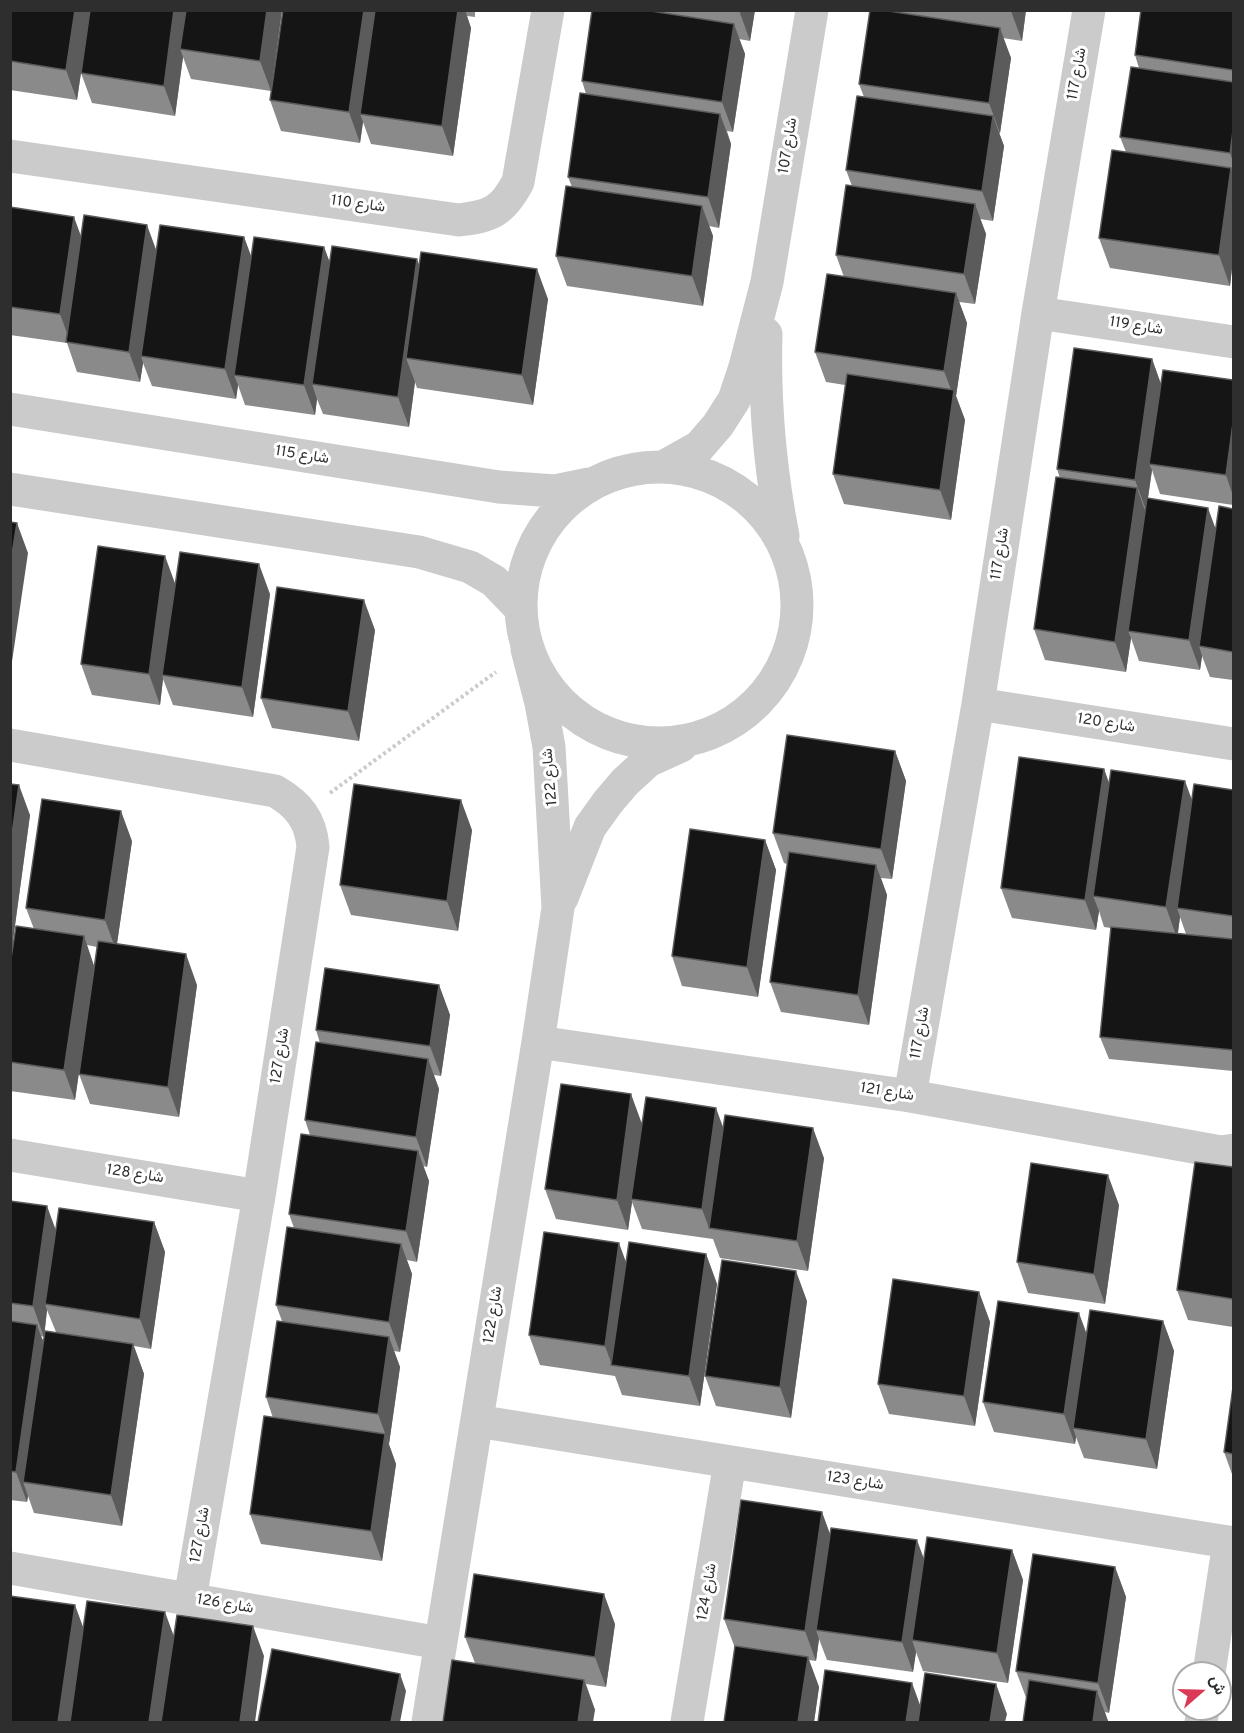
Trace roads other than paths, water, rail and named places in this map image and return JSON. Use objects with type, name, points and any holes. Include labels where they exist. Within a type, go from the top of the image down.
[{"type":"street","name":"شارع 110","points":[[10,156],[459,220],[477,217],[492,212],[509,200],[518,182],[548,10]]},
{"type":"street","name":"شارع 107","points":[[665,466],[699,447],[718,425],[734,400],[745,368],[767,282],[812,10]]},
{"type":"street","name":"شارع 117","points":[[910,1096],[978,704],[1038,313],[1089,10]]},
{"type":"street","name":"شارع 107","points":[[690,742],[735,723],[772,688],[793,644],[798,595],[785,547],[773,486],[766,412],[767,282]]},
{"type":"street","name":"شارع 119","points":[[1038,313],[1233,342]]},
{"type":"street","name":"شارع 115","points":[[10,409],[499,487],[555,491],[593,483]]},
{"type":"street","points":[[690,742],[639,744],[591,727],[552,694],[527,649],[520,608],[525,570],[539,535],[562,505],[593,483],[628,469],[665,466],[714,477],[756,505],[785,547]]},
{"type":"street","points":[[10,489],[419,552],[470,567],[494,581],[520,608]]},
{"type":"street","name":"شارع 122","points":[[428,1722],[558,908],[549,747],[541,702],[527,649]]},
{"type":"street","name":"شارع 120","points":[[978,704],[1233,744]]},
{"type":"street","name":"شارع 122","points":[[558,908],[590,827],[608,802],[648,761],[690,742]]},
{"type":"street","name":"شارع 127","points":[[10,745],[275,791],[285,796],[303,813],[312,836],[313,847],[259,1196],[190,1599]]},
{"type":"street","name":"شارع 121","points":[[538,1042],[910,1096],[1221,1152],[1233,1150]]},
{"type":"street","name":"شارع 128","points":[[10,1155],[259,1196]]},
{"type":"street","name":"شارع 123","points":[[477,1421],[1231,1543]]},
{"type":"street","name":"شارع 124","points":[[687,1722],[730,1462]]},
{"type":"street","points":[[1211,1661],[1231,1543]]},
{"type":"street","name":"شارع 126","points":[[10,1568],[440,1643]]}]
